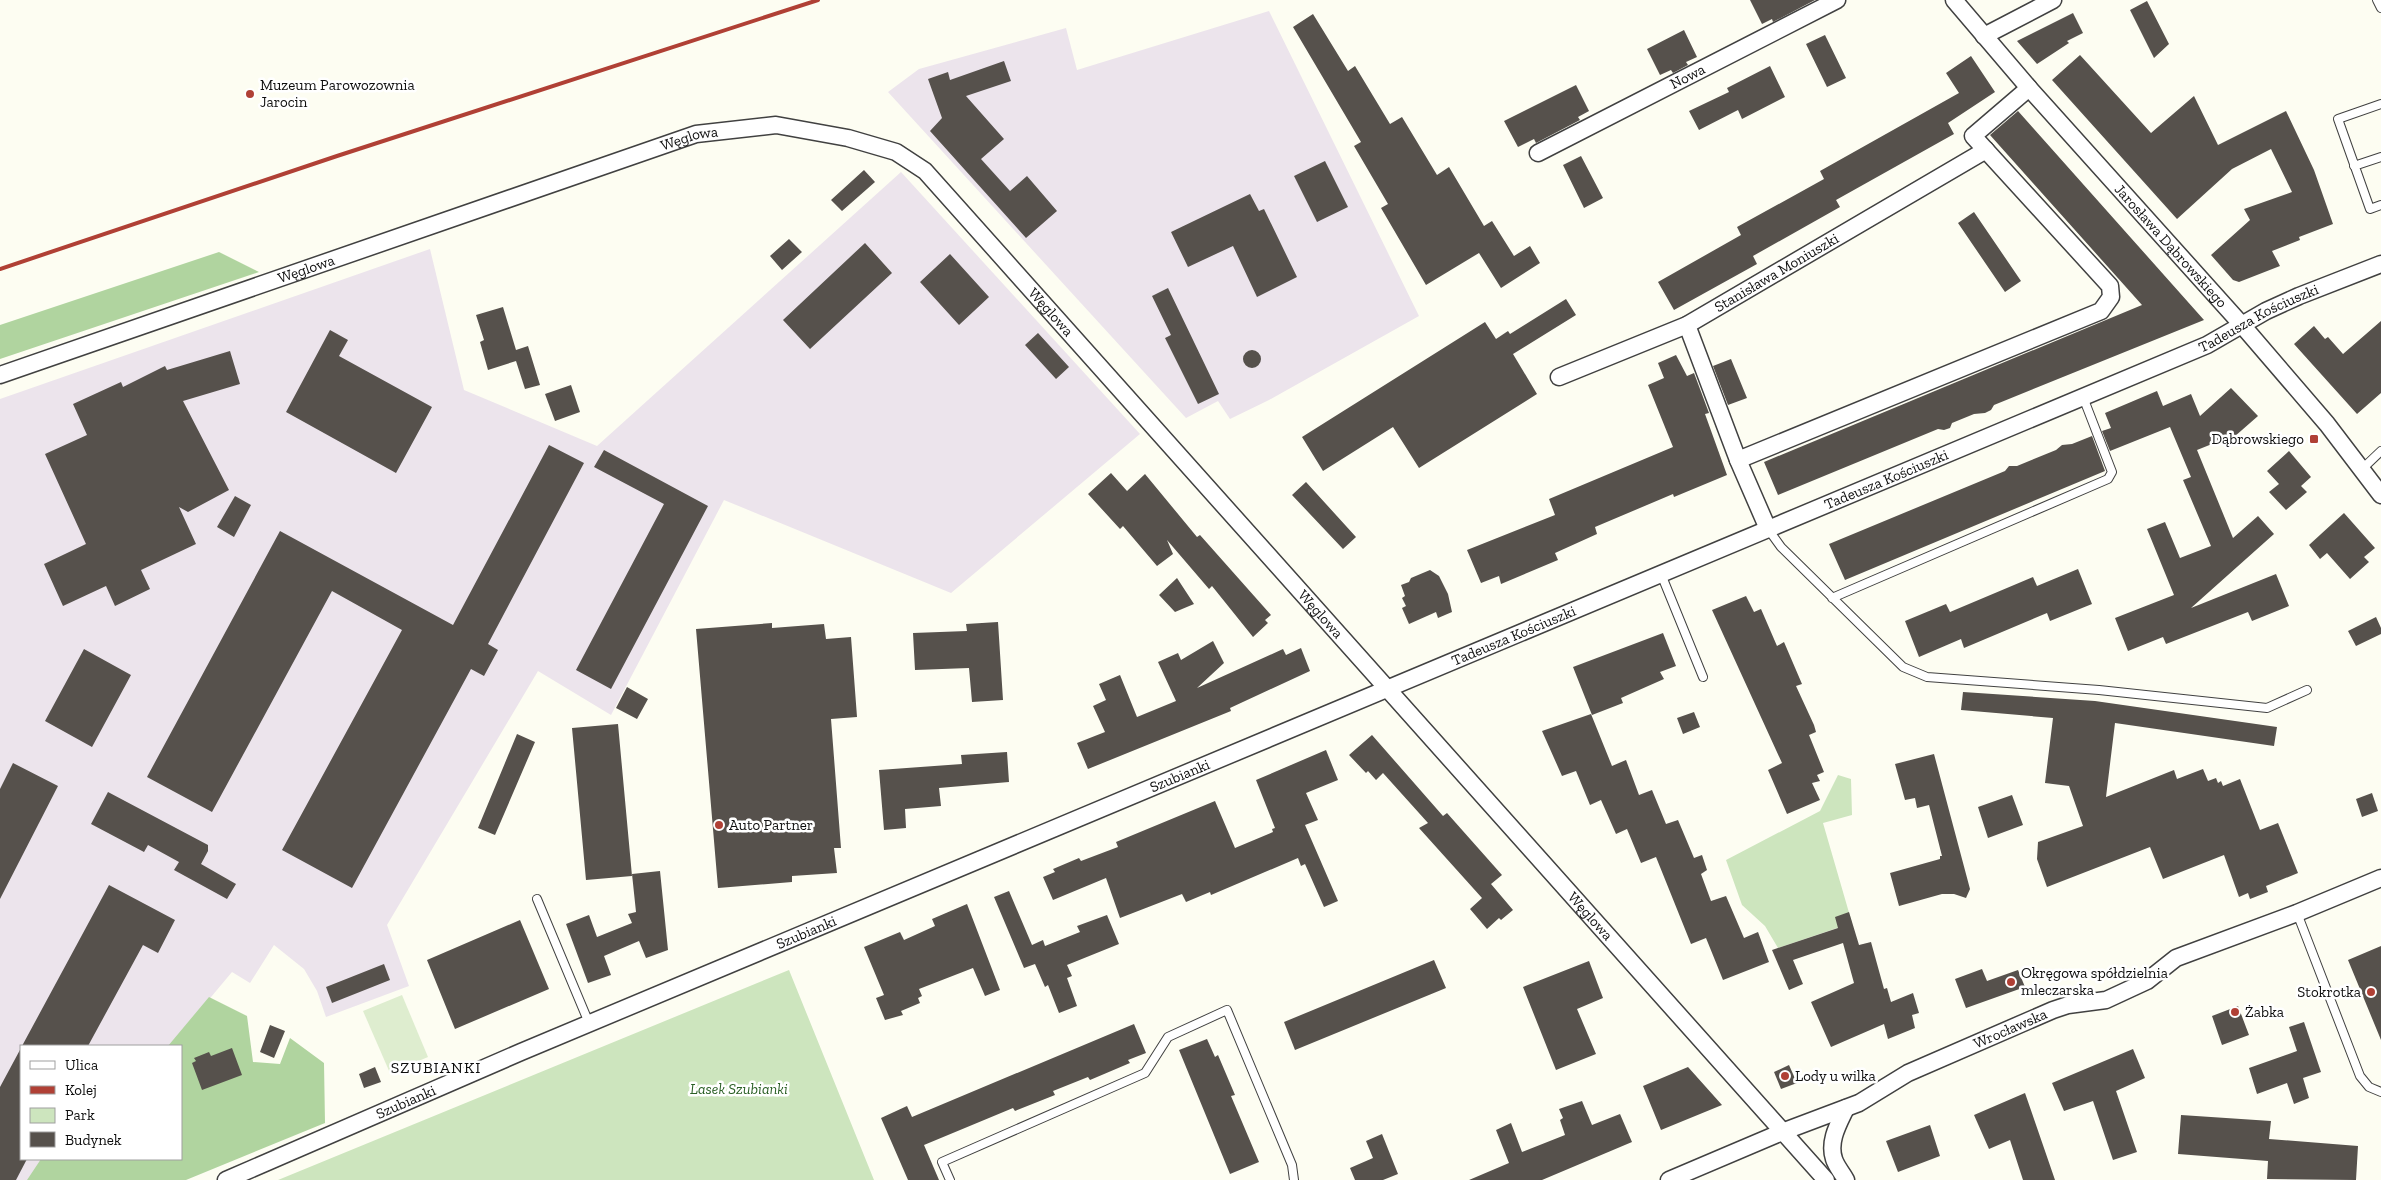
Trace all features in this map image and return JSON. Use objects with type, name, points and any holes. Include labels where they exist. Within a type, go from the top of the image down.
[{"type":"street","name":"Nowa","points":[[1538,153],[1837,0]]},
{"type":"street","name":"Jarosława Dąbrowskiego","points":[[1954,0],[2029,88],[2242,325],[2327,424],[2381,495]]},
{"type":"street","points":[[1984,36],[2053,0]]},
{"type":"street","points":[[1738,460],[2101,311],[2111,297],[2110,286],[1973,136],[2029,88]]},
{"type":"street","name":"Węglowa","points":[[0,375],[696,134],[776,125],[848,138],[896,152],[926,171],[1826,1180]]},
{"type":"street","name":"Stanisława Moniuszki","points":[[1559,377],[1687,325],[1986,150]]},
{"type":"street","name":"Tadeusza Kościuszki","points":[[1388,688],[2207,345],[2299,296],[2381,264]]},
{"type":"street","points":[[1687,325],[1738,460],[1768,529]]},
{"type":"street","name":"Szubianki","points":[[226,1180],[588,1023],[1388,688]]},
{"type":"street","name":"Wrocławska","points":[[1669,1180],[1782,1132],[1846,1108],[1872,1096],[1908,1072],[2061,1007],[2100,1002],[2130,990],[2147,982],[2176,958],[2296,913],[2381,878]]},
{"type":"street","points":[[1846,1108],[1835,1130],[1833,1158],[1846,1180]]},
{"type":"lane","points":[[2377,0],[2381,8]]},
{"type":"lane","points":[[2381,104],[2338,119],[2370,209],[2381,205]]},
{"type":"lane","points":[[2354,166],[2381,157]]},
{"type":"lane","points":[[1832,598],[2108,479],[2112,472],[2083,397]]},
{"type":"lane","points":[[2361,470],[2381,451]]},
{"type":"lane","points":[[1768,529],[1781,547],[1903,667],[1927,677],[2099,690],[2267,708],[2307,690]]},
{"type":"lane","points":[[1661,574],[1703,677]]},
{"type":"lane","points":[[537,899],[588,1023]]},
{"type":"lane","points":[[2296,913],[2360,1076],[2369,1087],[2381,1092]]},
{"type":"lane","points":[[950,1180],[942,1162],[1145,1073],[1168,1037],[1227,1010],[1292,1165],[1294,1180]]},
{"type":"shaded area","points":[[1269,11],[1419,316],[1269,400],[1230,419],[1218,401],[1186,418],[888,92],[919,69],[1066,28],[1077,70]]},
{"type":"shaded area","points":[[901,172],[1140,434],[951,593],[724,500],[611,715],[538,671],[387,925],[409,986],[326,1017],[317,991],[304,969],[274,945],[250,983],[232,972],[171,1045],[20,1045],[20,1160],[42,1160],[31,1180],[0,1180],[0,399],[430,249],[464,390],[597,446]]},
{"type":"green space","points":[[219,252],[259,272],[0,359],[0,325]]},
{"type":"green space","points":[[1838,775],[1851,779],[1852,815],[1823,823],[1852,923],[1778,948],[1765,926],[1742,905],[1726,860],[1820,811]]},
{"type":"green space","name":"Lasek Szubianki","points":[[789,970],[874,1180],[278,1180]]},
{"type":"green space","points":[[402,995],[428,1057],[390,1073],[363,1011]]},
{"type":"green space","points":[[209,997],[247,1016],[253,1062],[280,1064],[290,1038],[324,1063],[325,1123],[186,1180],[27,1180],[40,1160],[182,1160],[182,1045],[169,1045]]},
{"type":"building","points":[[1750,0],[1815,0],[1773,22],[1772,19],[1762,24]]},
{"type":"building","points":[[2147,1],[2169,44],[2154,58],[2130,10]]},
{"type":"building","points":[[2073,13],[2083,33],[2067,41],[2069,43],[2037,64],[2017,41]]},
{"type":"building","points":[[1313,14],[1348,71],[1355,66],[1390,124],[1402,117],[1437,175],[1449,167],[1484,226],[1492,221],[1514,256],[1530,246],[1540,263],[1501,288],[1479,253],[1426,285],[1381,208],[1388,204],[1354,146],[1361,142],[1293,27]]},
{"type":"building","points":[[1684,30],[1697,57],[1686,62],[1688,65],[1673,73],[1671,70],[1660,75],[1647,49]]},
{"type":"building","points":[[1825,35],[1846,78],[1827,87],[1806,44]]},
{"type":"building","points":[[2080,55],[2151,133],[2194,96],[2218,145],[2286,111],[2314,170],[2333,224],[2299,237],[2300,240],[2272,251],[2280,266],[2239,282],[2233,280],[2211,255],[2250,220],[2244,209],[2292,192],[2271,149],[2232,169],[2177,219],[2052,80]]},
{"type":"building","points":[[1971,56],[1995,92],[1948,123],[1954,134],[1836,200],[1840,207],[1753,256],[1757,264],[1674,310],[1658,282],[1741,235],[1737,227],[1824,179],[1820,171],[1959,93],[1946,73]]},
{"type":"building","points":[[1004,61],[1011,81],[966,96],[1004,139],[981,159],[1010,191],[1027,176],[1057,211],[1026,238],[930,131],[942,118],[928,79],[948,72],[950,80]]},
{"type":"building","points":[[1770,66],[1785,97],[1742,119],[1738,110],[1699,130],[1689,111],[1729,92],[1727,88]]},
{"type":"building","points":[[1576,85],[1589,111],[1578,117],[1580,120],[1536,143],[1534,139],[1518,147],[1504,121]]},
{"type":"building","points":[[2018,111],[2204,320],[1994,405],[1991,410],[1985,413],[1974,414],[1952,423],[1950,428],[1938,429],[1778,495],[1764,462],[2142,305],[1990,135]]},
{"type":"building","points":[[1581,156],[1603,198],[1584,208],[1563,165]]},
{"type":"building","points":[[1325,161],[1348,207],[1317,222],[1294,176]]},
{"type":"building","points":[[864,170],[875,182],[842,211],[831,200]]},
{"type":"building","points":[[1250,194],[1259,211],[1264,209],[1297,277],[1257,297],[1233,246],[1188,267],[1171,232]]},
{"type":"building","points":[[1974,212],[2021,281],[2005,292],[1958,223]]},
{"type":"building","points":[[789,239],[802,252],[782,270],[770,256]]},
{"type":"building","points":[[865,243],[892,273],[810,349],[783,320]]},
{"type":"building","points":[[950,254],[989,297],[959,325],[920,282]]},
{"type":"building","points":[[1168,288],[1219,394],[1198,404],[1165,338],[1171,335],[1152,296]]},
{"type":"building","points":[[1566,299],[1576,315],[1513,354],[1537,394],[1419,468],[1393,427],[1323,471],[1302,437],[1485,322],[1496,339],[1508,331],[1510,334]]},
{"type":"building","points":[[503,307],[516,350],[528,346],[540,385],[525,389],[516,361],[488,370],[480,342],[484,340],[476,315]]},
{"type":"building","points":[[2381,321],[2381,393],[2357,414],[2294,344],[2314,326],[2325,339],[2328,337],[2343,354]]},
{"type":"building","points":[[330,330],[348,340],[339,356],[432,407],[396,473],[286,412]]},
{"type":"building","points":[[1038,333],[1069,367],[1056,379],[1025,345]]},
{"type":"building","points":[[1252,350],[1258,353],[1261,359],[1258,365],[1252,368],[1246,365],[1243,359],[1246,353]]},
{"type":"building","points":[[230,351],[240,384],[183,401],[229,490],[188,512],[179,507],[196,544],[141,570],[150,589],[115,606],[106,586],[63,606],[44,564],[86,544],[45,454],[87,435],[73,404],[121,382],[123,387],[165,366],[167,370]]},
{"type":"building","points":[[1676,355],[1687,376],[1694,373],[1709,413],[1705,414],[1727,475],[1674,497],[1673,494],[1595,527],[1597,534],[1555,553],[1558,560],[1501,584],[1499,576],[1481,583],[1467,550],[1555,515],[1549,499],[1673,447],[1648,385],[1664,378],[1658,363]]},
{"type":"building","points":[[1731,359],[1747,398],[1728,405],[1713,366]]},
{"type":"building","points":[[571,385],[580,412],[555,421],[545,394]]},
{"type":"building","points":[[2231,388],[2258,416],[2234,437],[2232,436],[2197,450],[2233,538],[2258,516],[2274,534],[2191,608],[2276,574],[2289,606],[2252,621],[2248,612],[2166,644],[2163,637],[2128,651],[2115,618],[2174,595],[2147,529],[2165,522],[2180,558],[2211,546],[2183,480],[2191,477],[2170,427],[2110,451],[2102,431],[2111,428],[2105,413],[2157,391],[2163,406],[2191,394],[2200,416]]},
{"type":"building","points":[[2092,436],[2105,471],[1845,580],[1829,544],[2005,471],[2009,466],[2017,466],[2056,450],[2062,445],[2072,444]]},
{"type":"building","points":[[549,445],[584,463],[488,644],[498,650],[484,676],[471,669],[352,888],[282,850],[402,630],[332,591],[212,812],[147,777],[280,531],[453,625]]},
{"type":"building","points":[[604,450],[708,506],[611,689],[576,670],[664,504],[594,467]]},
{"type":"building","points":[[2289,451],[2311,477],[2301,486],[2307,492],[2286,510],[2269,492],[2279,484],[2267,471]]},
{"type":"building","points":[[1111,473],[1127,491],[1145,474],[1197,537],[1200,535],[1271,615],[1265,620],[1268,623],[1253,637],[1212,586],[1209,589],[1167,540],[1173,554],[1157,566],[1123,526],[1120,529],[1088,494]]},
{"type":"building","points":[[1306,482],[1356,537],[1343,549],[1292,495]]},
{"type":"building","points":[[235,496],[251,505],[234,537],[217,527]]},
{"type":"building","points":[[2344,513],[2375,548],[2364,557],[2369,562],[2350,579],[2327,553],[2320,559],[2309,545]]},
{"type":"building","points":[[2078,569],[2092,604],[2050,621],[2047,613],[1964,648],[1961,639],[1919,657],[1905,621],[1946,604],[1950,612],[2033,577],[2037,586]]},
{"type":"building","points":[[1430,570],[1439,576],[1448,594],[1452,612],[1438,618],[1436,612],[1409,624],[1402,608],[1406,606],[1402,598],[1405,596],[1401,585],[1409,582],[1411,578]]},
{"type":"building","points":[[1177,578],[1194,604],[1175,612],[1159,595]]},
{"type":"building","points":[[1746,596],[1754,612],[1761,609],[1777,646],[1784,642],[1802,684],[1796,686],[1814,725],[1816,732],[1809,735],[1824,772],[1817,775],[1820,781],[1812,783],[1820,800],[1787,814],[1768,770],[1782,763],[1712,610]]},
{"type":"building","points":[[2376,617],[2381,628],[2381,634],[2356,646],[2348,631]]},
{"type":"building","points":[[998,622],[1003,700],[972,702],[969,668],[915,670],[913,633],[967,631],[966,624]]},
{"type":"building","points":[[772,623],[772,628],[824,624],[826,639],[851,637],[857,717],[831,719],[841,848],[834,848],[837,873],[792,876],[792,882],[718,888],[696,629]]},
{"type":"building","points":[[1663,633],[1676,666],[1660,672],[1664,679],[1621,698],[1623,703],[1592,715],[1573,667]]},
{"type":"building","points":[[1213,641],[1224,663],[1197,688],[1283,649],[1286,655],[1301,648],[1310,671],[1230,708],[1231,711],[1088,769],[1077,743],[1105,732],[1093,706],[1106,700],[1099,684],[1120,675],[1137,717],[1176,701],[1158,662],[1178,653],[1181,660]]},
{"type":"building","points":[[84,649],[131,675],[92,747],[45,721]]},
{"type":"building","points":[[627,687],[648,699],[637,719],[616,708]]},
{"type":"building","points":[[1963,692],[2095,701],[2277,727],[2274,746],[2115,723],[2106,797],[2174,770],[2177,779],[2203,769],[2208,781],[2216,778],[2218,783],[2221,781],[2223,786],[2240,779],[2260,830],[2278,823],[2298,873],[2266,886],[2268,892],[2250,899],[2248,893],[2239,897],[2224,855],[2163,879],[2150,847],[2047,887],[2037,859],[2038,842],[2083,826],[2069,786],[2045,783],[2053,718],[1961,710]]},
{"type":"building","points":[[1694,712],[1700,727],[1683,734],[1677,718]]},
{"type":"building","points":[[1591,714],[1612,766],[1626,760],[1639,795],[1652,790],[1666,824],[1678,820],[1694,858],[1702,855],[1707,870],[1701,874],[1711,901],[1726,896],[1744,938],[1758,932],[1769,962],[1723,980],[1706,938],[1691,944],[1656,857],[1641,863],[1627,829],[1616,834],[1601,800],[1590,805],[1576,771],[1562,776],[1542,731]]},
{"type":"building","points":[[618,724],[632,876],[586,880],[572,728]]},
{"type":"building","points":[[517,734],[535,742],[495,835],[478,828]]},
{"type":"building","points":[[1372,735],[1443,816],[1447,813],[1502,875],[1491,884],[1513,910],[1501,920],[1499,918],[1487,929],[1470,909],[1482,898],[1419,828],[1428,823],[1383,773],[1376,780],[1368,771],[1366,773],[1349,755]]},
{"type":"building","points":[[1326,750],[1338,780],[1306,793],[1318,820],[1305,825],[1338,901],[1324,907],[1305,864],[1301,866],[1298,858],[1211,895],[1210,892],[1186,902],[1182,894],[1120,918],[1106,878],[1053,900],[1043,877],[1055,872],[1053,869],[1079,858],[1081,861],[1118,847],[1116,842],[1215,801],[1235,848],[1273,832],[1272,829],[1275,828],[1256,780]]},
{"type":"building","points":[[1007,752],[1009,782],[939,788],[941,806],[905,809],[906,828],[884,830],[879,770],[962,764],[961,755]]},
{"type":"building","points":[[1934,754],[1970,889],[1966,898],[1954,894],[1942,894],[1899,906],[1890,873],[1940,859],[1940,856],[1942,856],[1929,805],[1917,808],[1915,798],[1905,800],[1895,764]]},
{"type":"building","points":[[13,763],[58,786],[0,899],[0,789]]},
{"type":"building","points":[[108,792],[208,845],[208,851],[201,864],[236,884],[227,899],[174,870],[179,862],[148,845],[144,852],[91,824]]},
{"type":"building","points":[[2372,793],[2378,811],[2362,817],[2356,799]]},
{"type":"building","points":[[2012,795],[2023,825],[1988,838],[1978,807]]},
{"type":"building","points":[[660,871],[668,950],[646,958],[639,941],[604,956],[611,975],[588,983],[566,924],[589,915],[597,937],[632,923],[628,914],[636,912],[632,874]]},
{"type":"building","points":[[109,885],[175,920],[158,953],[143,945],[89,1045],[23,1045]]},
{"type":"building","points":[[1009,891],[1032,945],[1043,940],[1045,946],[1080,932],[1077,926],[1107,915],[1119,944],[1067,965],[1072,976],[1067,978],[1077,1006],[1059,1013],[1048,985],[1045,987],[1035,964],[1024,968],[994,897]]},
{"type":"building","points":[[967,904],[1000,990],[985,996],[973,968],[919,989],[922,996],[918,998],[920,1003],[901,1011],[903,1015],[885,1020],[876,998],[884,995],[864,947],[900,932],[904,940],[935,926],[932,919]]},
{"type":"building","points":[[1849,912],[1859,945],[1871,942],[1884,989],[1887,988],[1891,1002],[1913,993],[1919,1013],[1912,1015],[1915,1028],[1888,1039],[1884,1024],[1831,1047],[1811,1002],[1854,983],[1843,943],[1793,960],[1803,984],[1789,990],[1772,950],[1838,928],[1835,917]]},
{"type":"building","points":[[520,920],[549,989],[455,1029],[427,960]]},
{"type":"building","name":"Stokrotka","points":[[2381,946],[2381,1040],[2348,960]]},
{"type":"building","points":[[1434,960],[1446,988],[1295,1050],[1284,1022]]},
{"type":"building","points":[[1589,961],[1603,998],[1577,1009],[1596,1054],[1556,1070],[1523,987]]},
{"type":"building","points":[[384,964],[390,980],[332,1003],[326,987]]},
{"type":"building","points":[[1982,969],[1987,981],[2018,970],[2025,987],[1966,1008],[1955,979]]},
{"type":"building","points":[[2238,1006],[2249,1035],[2222,1045],[2212,1016]]},
{"type":"building","points":[[2304,1022],[2321,1072],[2303,1078],[2309,1098],[2294,1104],[2287,1083],[2257,1094],[2249,1068],[2297,1051],[2289,1027]]},
{"type":"building","points":[[1134,1024],[1146,1053],[1128,1060],[1130,1063],[1090,1080],[1088,1077],[1053,1091],[1055,1095],[1015,1111],[1013,1108],[924,1145],[939,1180],[908,1180],[881,1118],[907,1106],[912,1117]]},
{"type":"building","points":[[270,1025],[285,1031],[274,1058],[260,1052]]},
{"type":"building","points":[[1207,1039],[1215,1057],[1218,1055],[1235,1095],[1231,1096],[1259,1162],[1230,1174],[1179,1050]]},
{"type":"building","points":[[232,1048],[242,1075],[202,1090],[192,1063],[196,1061],[194,1058],[209,1052],[211,1056]]},
{"type":"building","points":[[2133,1049],[2145,1078],[2116,1091],[2137,1152],[2113,1160],[2093,1101],[2064,1111],[2052,1083]]},
{"type":"building","points":[[20,1050],[20,1160],[26,1160],[16,1180],[0,1180],[0,1087]]},
{"type":"building","points":[[1789,1065],[1797,1083],[1781,1089],[1774,1072]]},
{"type":"building","points":[[375,1067],[381,1082],[364,1088],[359,1074]]},
{"type":"building","points":[[1688,1067],[1722,1105],[1661,1130],[1643,1086]]},
{"type":"building","points":[[2025,1093],[2055,1180],[2023,1180],[2010,1140],[1989,1149],[1974,1115]]},
{"type":"building","points":[[1582,1101],[1592,1125],[1620,1114],[1632,1142],[1542,1180],[1469,1180],[1509,1163],[1496,1130],[1511,1123],[1522,1152],[1565,1135],[1560,1120],[1563,1118],[1559,1109]]},
{"type":"building","points":[[2181,1115],[2271,1121],[2269,1139],[2358,1146],[2356,1180],[2267,1179],[2268,1161],[2178,1154]]},
{"type":"building","points":[[1930,1125],[1940,1156],[1898,1172],[1886,1141]]},
{"type":"building","points":[[1382,1134],[1398,1174],[1383,1180],[1355,1180],[1350,1168],[1373,1158],[1366,1141]]},
{"type":"railway","points":[[0,269],[337,156],[818,0]]},
{"type":"place","name":"Muzeum Parowozownia Jarocin","points":[[250,94]]},
{"type":"place","name":"Dąbrowskiego","points":[[2314,439]]},
{"type":"place","name":"Auto Partner","points":[[719,825]]},
{"type":"place","name":"Okręgowa spółdzielnia mleczarska","points":[[2011,982]]},
{"type":"place","name":"Stokrotka","points":[[2371,992]]},
{"type":"place","name":"Żabka","points":[[2235,1012]]},
{"type":"place","name":"Lody u wilka","points":[[1785,1076]]},
{"type":"district","name":"SZUBIANKI","points":[[436,1067]]}]
